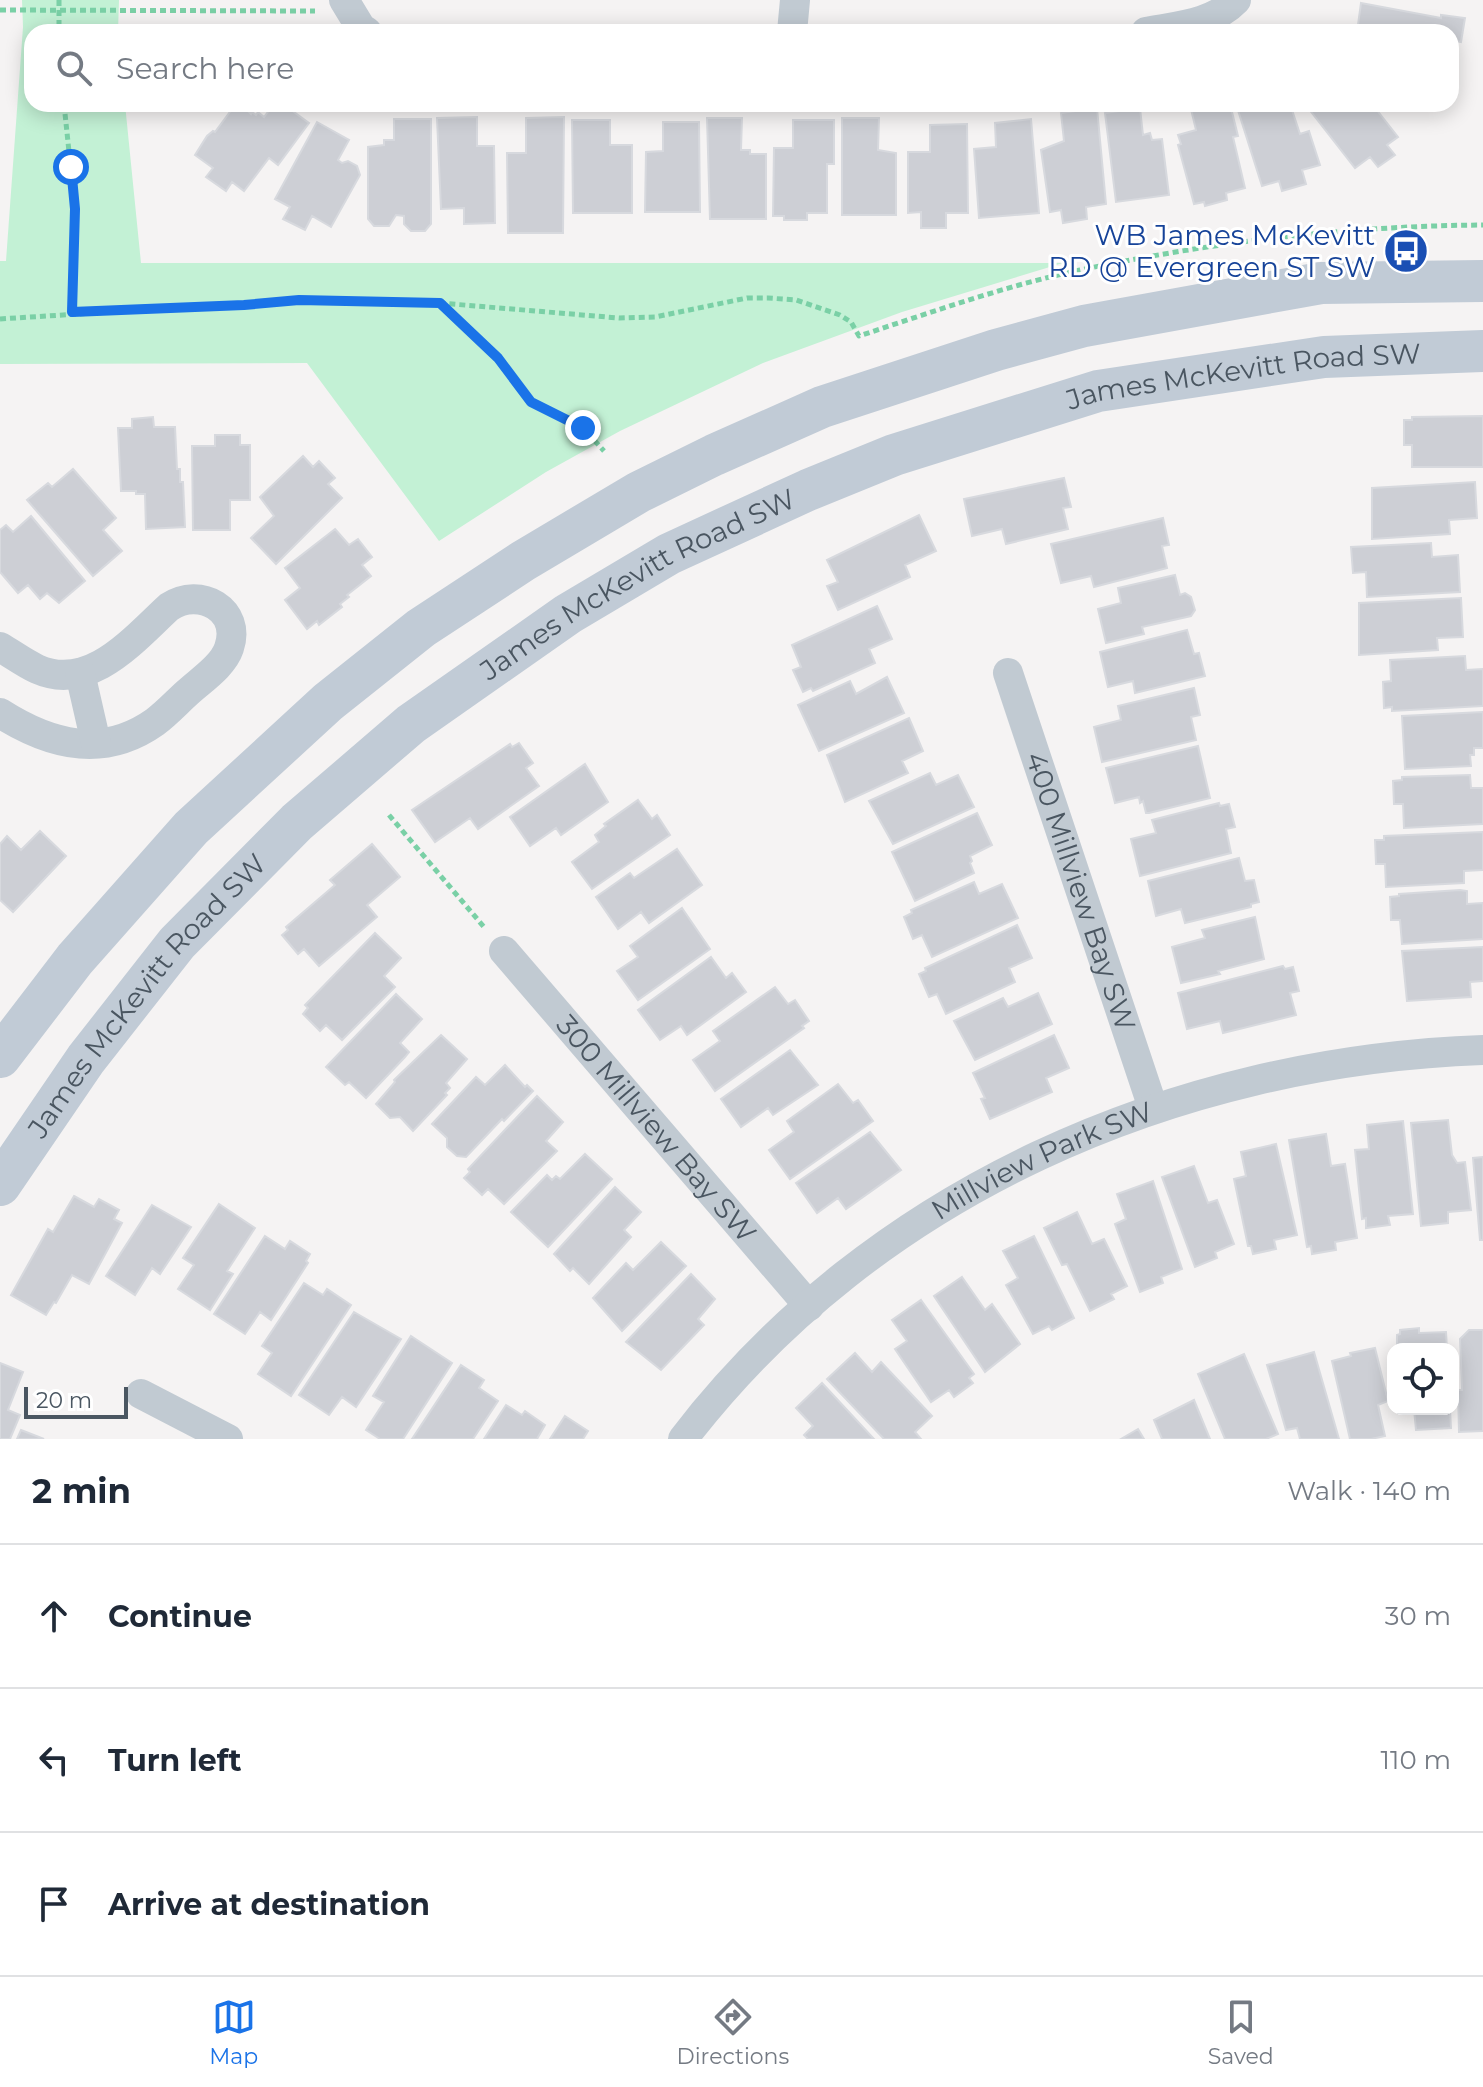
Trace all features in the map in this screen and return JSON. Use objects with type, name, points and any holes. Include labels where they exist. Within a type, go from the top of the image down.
[{"type":"main road","points":[[0,1057],[75,959],[191,828],[328,702],[421,628],[523,561],[639,492],[822,407],[996,350],[1084,326],[1321,283],[1483,281]]},
{"type":"main road","name":"James McKevitt Road SW","points":[[0,1185],[86,1059],[177,943],[297,822],[411,724],[568,614],[669,554],[808,490],[894,455],[1098,391],[1324,357],[1483,351]]},
{"type":"street","points":[[793,24],[795,0]]},
{"type":"street","points":[[1190,24],[1229,8],[1236,0]]},
{"type":"street","points":[[0,647],[38,670],[80,673],[111,659],[179,600],[192,597],[217,606],[230,625],[232,637],[224,659],[155,722],[125,738],[80,745],[62,743],[32,733],[0,713]]},
{"type":"street","points":[[80,673],[96,743]]},
{"type":"street","name":"400 Millview Bay SW","points":[[1008,673],[1153,1108]]},
{"type":"street","name":"300 Millview Bay SW","points":[[504,951],[809,1306]]},
{"type":"street","name":"Millview Park SW","points":[[683,1439],[719,1393],[809,1306],[859,1264],[974,1189],[1035,1155],[1153,1108],[1248,1080],[1399,1054],[1483,1050]]},
{"type":"street","points":[[141,1394],[228,1439]]},
{"type":"path","points":[[59,0],[59,24]]},
{"type":"path","points":[[0,10],[353,14]]},
{"type":"path","points":[[65,112],[75,209],[72,312]]},
{"type":"path","points":[[0,319],[72,312],[299,300],[440,303],[619,318],[655,317],[747,298],[768,298],[796,300],[840,315],[851,322],[859,336],[971,299],[1078,270],[1334,230],[1483,225]]},
{"type":"path","points":[[440,303],[498,358],[531,402],[583,428],[604,451]]},
{"type":"path","points":[[389,815],[504,951]]},
{"type":"green space","points":[[22,0],[119,0],[118,24],[24,24],[24,112],[126,112],[141,263],[1063,263],[902,312],[763,363],[620,431],[546,472],[439,541],[307,363],[0,364],[0,261],[6,261],[23,27]]},
{"type":"building","points":[[1361,3],[1441,18],[1441,15],[1465,18],[1461,42],[1459,24],[1358,24]]},
{"type":"building","points":[[230,112],[252,112],[256,115],[258,112],[264,117],[268,112],[294,112],[309,123],[278,165],[269,158],[244,191],[232,182],[226,191],[206,177],[213,168],[195,155],[207,136],[215,132]]},
{"type":"building","points":[[1097,112],[1106,204],[1086,207],[1087,219],[1063,223],[1061,210],[1050,212],[1041,150],[1064,141],[1061,113]]},
{"type":"building","points":[[1140,112],[1143,135],[1150,133],[1152,140],[1162,139],[1169,195],[1116,202],[1105,113]]},
{"type":"building","points":[[1192,112],[1232,112],[1238,136],[1233,137],[1245,188],[1226,193],[1227,200],[1205,206],[1204,202],[1194,204],[1178,135],[1196,130]]},
{"type":"building","points":[[1239,112],[1293,112],[1300,134],[1309,131],[1320,165],[1302,170],[1306,184],[1282,191],[1279,181],[1262,186]]},
{"type":"building","points":[[1311,112],[1378,112],[1398,137],[1387,145],[1395,155],[1378,167],[1370,157],[1355,168]]},
{"type":"building","points":[[477,117],[477,146],[494,146],[495,223],[464,224],[464,208],[441,209],[437,118]]},
{"type":"building","points":[[564,117],[563,233],[508,233],[507,153],[526,153],[526,118]]},
{"type":"building","points":[[707,118],[742,118],[741,150],[750,150],[750,154],[766,154],[766,219],[710,219]]},
{"type":"building","points":[[842,118],[879,118],[878,150],[896,153],[896,215],[842,215]]},
{"type":"building","points":[[394,119],[431,119],[431,224],[425,231],[411,231],[404,224],[404,216],[396,215],[389,226],[374,226],[368,219],[368,147],[384,145],[384,140],[394,140]]},
{"type":"building","points":[[1031,119],[1039,213],[979,218],[974,149],[996,147],[995,123]]},
{"type":"building","points":[[572,120],[610,120],[610,145],[632,145],[632,213],[573,213]]},
{"type":"building","points":[[793,120],[834,120],[834,164],[827,164],[827,213],[807,213],[807,220],[784,220],[784,216],[773,216],[774,148],[793,148]]},
{"type":"building","points":[[317,122],[349,140],[338,160],[357,166],[360,175],[331,227],[312,216],[305,230],[283,219],[290,207],[275,199]]},
{"type":"building","points":[[663,122],[699,122],[700,212],[645,212],[646,152],[663,151]]},
{"type":"building","points":[[967,124],[968,213],[946,213],[946,228],[921,228],[921,212],[908,213],[908,152],[930,152],[930,125]]},
{"type":"building","points":[[1483,416],[1483,467],[1412,467],[1412,445],[1404,445],[1404,420],[1412,420],[1412,417]]},
{"type":"building","points":[[153,417],[154,427],[175,427],[177,469],[180,469],[180,482],[183,482],[185,527],[146,529],[145,494],[121,491],[118,428],[132,428],[132,419]]},
{"type":"building","points":[[215,435],[240,435],[240,445],[250,445],[250,500],[230,500],[230,530],[193,530],[192,446],[215,446]]},
{"type":"building","points":[[303,456],[313,467],[319,461],[335,478],[328,484],[342,498],[276,564],[251,538],[274,516],[260,497]]},
{"type":"building","points":[[73,469],[116,518],[103,530],[122,551],[93,576],[27,500],[48,483],[52,487]]},
{"type":"building","points":[[1064,478],[1071,507],[1063,508],[1068,529],[1006,544],[1002,529],[972,536],[964,499]]},
{"type":"building","points":[[1475,482],[1477,518],[1449,520],[1450,534],[1372,539],[1372,488]]},
{"type":"building","points":[[919,515],[936,551],[905,565],[910,577],[838,610],[827,586],[838,582],[827,560]]},
{"type":"building","points":[[31,516],[85,581],[59,603],[47,593],[40,599],[28,585],[18,593],[0,572],[0,530],[6,525],[13,532]]},
{"type":"building","points":[[1163,518],[1169,545],[1162,546],[1167,568],[1094,587],[1091,576],[1061,583],[1051,544]]},
{"type":"building","points":[[335,529],[349,545],[358,539],[372,557],[362,565],[371,576],[347,595],[349,597],[340,604],[342,607],[319,625],[317,621],[307,629],[285,600],[300,588],[285,568]]},
{"type":"building","points":[[1431,543],[1432,557],[1458,555],[1460,592],[1367,597],[1366,572],[1353,573],[1351,547]]},
{"type":"building","points":[[1175,575],[1180,595],[1185,593],[1191,597],[1195,610],[1191,616],[1142,627],[1144,634],[1106,643],[1098,609],[1121,603],[1118,588]]},
{"type":"building","points":[[1461,598],[1463,637],[1437,638],[1438,650],[1359,655],[1359,603]]},
{"type":"building","points":[[877,606],[892,639],[869,649],[875,663],[813,691],[811,688],[803,692],[793,670],[801,667],[792,645]]},
{"type":"building","points":[[1187,630],[1194,654],[1199,653],[1205,676],[1135,693],[1133,681],[1108,687],[1100,652]]},
{"type":"building","points":[[1465,656],[1466,670],[1483,669],[1483,706],[1392,711],[1392,707],[1384,708],[1383,682],[1391,681],[1390,660]]},
{"type":"building","points":[[887,677],[904,713],[819,751],[798,705],[850,681],[856,694]]},
{"type":"building","points":[[1194,688],[1200,715],[1191,717],[1196,740],[1102,762],[1094,727],[1121,720],[1118,706]]},
{"type":"building","points":[[1483,712],[1483,748],[1474,748],[1474,755],[1470,755],[1471,766],[1405,769],[1402,716]]},
{"type":"building","points":[[909,718],[923,751],[902,761],[908,773],[845,802],[827,755]]},
{"type":"building","points":[[519,743],[533,763],[526,768],[539,786],[478,829],[470,818],[435,842],[412,810],[510,744],[512,747]]},
{"type":"building","points":[[1198,746],[1210,798],[1149,813],[1146,813],[1139,797],[1115,803],[1106,768]]},
{"type":"building","points":[[585,764],[608,802],[561,835],[556,828],[530,846],[510,817]]},
{"type":"building","points":[[930,773],[936,785],[958,775],[974,807],[893,844],[869,801]]},
{"type":"building","points":[[1470,775],[1471,788],[1483,788],[1483,824],[1404,828],[1403,804],[1394,804],[1393,781],[1402,780],[1402,777]]},
{"type":"building","points":[[638,800],[652,819],[657,815],[670,835],[592,889],[572,862],[599,842],[595,835],[606,826],[604,824]]},
{"type":"building","points":[[1219,803],[1220,806],[1229,804],[1235,827],[1226,829],[1231,853],[1140,876],[1131,839],[1156,833],[1152,820]]},
{"type":"building","points":[[977,813],[992,845],[970,856],[974,873],[915,901],[892,852]]},
{"type":"building","points":[[40,831],[66,856],[13,912],[0,900],[0,844],[7,836],[21,850]]},
{"type":"building","points":[[1483,832],[1483,870],[1464,871],[1464,883],[1386,887],[1385,864],[1376,864],[1375,840],[1384,840],[1384,836]]},
{"type":"building","points":[[372,844],[400,877],[367,905],[377,917],[319,966],[304,949],[298,954],[282,935],[288,930],[286,927],[335,885],[330,880]]},
{"type":"building","points":[[677,849],[702,885],[649,923],[641,912],[618,929],[596,897],[630,873],[634,878]]},
{"type":"building","points":[[1239,858],[1245,881],[1254,880],[1259,902],[1251,904],[1251,907],[1185,923],[1181,909],[1156,916],[1148,881]]},
{"type":"building","points":[[974,882],[979,894],[1002,884],[1018,918],[932,957],[922,935],[913,939],[904,917],[912,913],[911,910]]},
{"type":"building","points":[[1467,891],[1467,904],[1483,903],[1483,939],[1402,944],[1400,920],[1391,920],[1390,897]]},
{"type":"building","points":[[682,908],[710,949],[638,1000],[617,971],[638,957],[630,946]]},
{"type":"building","points":[[1255,917],[1264,959],[1181,983],[1172,947],[1205,938],[1202,930]]},
{"type":"building","points":[[1017,925],[1032,958],[1009,968],[1015,982],[946,1014],[937,994],[929,997],[919,974],[926,971],[925,968]]},
{"type":"building","points":[[375,933],[401,958],[384,976],[395,987],[342,1040],[326,1025],[320,1031],[303,1014],[308,1008],[305,1005]]},
{"type":"building","points":[[1483,947],[1483,981],[1470,982],[1471,997],[1407,1001],[1402,951]]},
{"type":"building","points":[[711,957],[726,978],[732,973],[746,992],[687,1035],[681,1026],[660,1040],[638,1010]]},
{"type":"building","points":[[1283,966],[1285,969],[1293,967],[1299,991],[1290,993],[1296,1015],[1223,1033],[1220,1021],[1187,1029],[1178,993]]},
{"type":"building","points":[[775,987],[788,1004],[795,1000],[809,1021],[802,1026],[804,1028],[715,1091],[693,1060],[720,1041],[713,1031]]},
{"type":"building","points":[[1038,993],[1052,1024],[975,1060],[954,1021],[1003,998],[1008,1007]]},
{"type":"building","points":[[396,994],[422,1019],[400,1043],[409,1052],[366,1098],[349,1082],[345,1085],[326,1067]]},
{"type":"building","points":[[441,1035],[467,1059],[446,1083],[450,1088],[445,1093],[447,1095],[413,1131],[400,1117],[390,1118],[376,1104],[394,1080]]},
{"type":"building","points":[[1054,1035],[1069,1068],[1046,1078],[1052,1092],[990,1119],[981,1099],[985,1098],[973,1073]]},
{"type":"building","points":[[790,1050],[818,1085],[773,1115],[768,1108],[741,1127],[721,1099]]},
{"type":"building","points":[[505,1065],[525,1087],[527,1085],[533,1091],[466,1157],[457,1156],[447,1147],[447,1138],[432,1124],[476,1077],[485,1085]]},
{"type":"building","points":[[838,1084],[853,1103],[858,1100],[873,1121],[790,1179],[769,1150],[794,1132],[787,1121]]},
{"type":"building","points":[[537,1096],[563,1122],[546,1141],[557,1151],[504,1204],[488,1189],[482,1195],[464,1178],[470,1172],[468,1169]]},
{"type":"building","points":[[1448,1120],[1452,1155],[1457,1163],[1465,1162],[1471,1210],[1448,1212],[1448,1223],[1421,1226],[1411,1123]]},
{"type":"building","points":[[1403,1121],[1413,1214],[1388,1216],[1390,1225],[1366,1228],[1366,1218],[1362,1219],[1355,1150],[1369,1149],[1367,1125]]},
{"type":"building","points":[[870,1132],[901,1170],[846,1209],[838,1198],[817,1213],[796,1183]]},
{"type":"building","points":[[1326,1134],[1331,1166],[1345,1164],[1357,1238],[1335,1242],[1336,1250],[1312,1254],[1311,1246],[1307,1247],[1289,1140]]},
{"type":"building","points":[[1276,1144],[1297,1235],[1274,1240],[1276,1249],[1253,1254],[1251,1246],[1248,1246],[1234,1179],[1246,1176],[1241,1152]]},
{"type":"building","points":[[585,1154],[612,1179],[548,1247],[511,1212],[547,1175],[552,1180],[556,1176],[560,1179]]},
{"type":"building","points":[[1483,1157],[1483,1240],[1480,1240],[1473,1158]]},
{"type":"building","points":[[1194,1166],[1208,1203],[1217,1200],[1234,1244],[1215,1252],[1217,1258],[1195,1267],[1162,1177]]},
{"type":"building","points":[[1153,1181],[1182,1269],[1161,1277],[1163,1283],[1140,1292],[1115,1224],[1126,1219],[1117,1194]]},
{"type":"building","points":[[615,1187],[641,1212],[624,1230],[631,1237],[589,1284],[573,1268],[570,1271],[554,1254]]},
{"type":"building","points":[[74,1196],[94,1207],[99,1199],[119,1210],[114,1219],[122,1223],[89,1284],[72,1275],[46,1315],[11,1295],[48,1229],[53,1232]]},
{"type":"building","points":[[219,1204],[255,1228],[227,1271],[233,1274],[210,1310],[178,1289],[194,1265],[183,1258]]},
{"type":"building","points":[[152,1205],[191,1227],[160,1274],[152,1268],[135,1295],[106,1276]]},
{"type":"building","points":[[1077,1212],[1092,1244],[1104,1239],[1127,1286],[1111,1294],[1114,1299],[1090,1311],[1067,1264],[1062,1265],[1044,1228]]},
{"type":"building","points":[[265,1236],[285,1249],[290,1241],[310,1254],[308,1263],[271,1320],[260,1312],[245,1334],[214,1314]]},
{"type":"building","points":[[1034,1236],[1074,1318],[1052,1330],[1049,1326],[1033,1334],[1006,1285],[1018,1278],[1003,1251]]},
{"type":"building","points":[[661,1242],[686,1266],[622,1331],[593,1298],[626,1263],[633,1270]]},
{"type":"building","points":[[691,1274],[715,1299],[698,1319],[704,1325],[661,1370],[626,1342]]},
{"type":"building","points":[[962,1277],[985,1310],[992,1304],[1020,1344],[985,1372],[934,1296]]},
{"type":"building","points":[[304,1283],[323,1295],[327,1289],[351,1305],[291,1396],[258,1374],[272,1353],[262,1346]]},
{"type":"building","points":[[921,1300],[974,1374],[969,1378],[973,1383],[954,1397],[949,1390],[931,1402],[895,1349],[907,1341],[892,1320]]},
{"type":"building","points":[[354,1312],[401,1339],[356,1407],[342,1397],[329,1415],[299,1395]]},
{"type":"building","points":[[1419,1328],[1419,1333],[1446,1332],[1447,1343],[1397,1343],[1400,1330]]},
{"type":"building","points":[[1469,1330],[1483,1330],[1483,1431],[1459,1432],[1459,1390],[1462,1390],[1460,1339]]},
{"type":"building","points":[[411,1336],[452,1363],[403,1439],[380,1439],[366,1430],[384,1402],[373,1396]]},
{"type":"building","points":[[1375,1348],[1387,1397],[1387,1401],[1378,1405],[1385,1436],[1350,1439],[1332,1361],[1351,1356],[1350,1353]]},
{"type":"building","points":[[1314,1352],[1339,1439],[1300,1439],[1297,1428],[1286,1430],[1267,1365]]},
{"type":"building","points":[[855,1353],[872,1372],[881,1362],[932,1416],[915,1432],[921,1439],[884,1439],[827,1379]]},
{"type":"building","points":[[1244,1354],[1278,1434],[1266,1439],[1225,1439],[1198,1374]]},
{"type":"building","points":[[0,1363],[23,1372],[8,1410],[20,1415],[10,1439],[0,1439]]},
{"type":"building","points":[[461,1365],[484,1380],[479,1388],[498,1401],[473,1439],[412,1439]]},
{"type":"building","points":[[822,1383],[874,1439],[808,1439],[804,1435],[813,1426],[796,1408]]},
{"type":"building","points":[[1194,1400],[1210,1439],[1162,1439],[1154,1420]]},
{"type":"building","points":[[506,1405],[522,1415],[525,1411],[545,1425],[537,1439],[484,1439]]},
{"type":"building","points":[[1415,1415],[1450,1415],[1451,1428],[1416,1430]]},
{"type":"building","points":[[565,1416],[588,1431],[583,1439],[550,1439]]},
{"type":"building","points":[[1138,1429],[1144,1439],[1121,1439]]},
{"type":"building","points":[[21,1430],[44,1439],[17,1439]]},
{"type":"place","name":"WB James McKevitt RD @ Evergreen ST SW","points":[[1406,251]]},
{"type":"route","points":[[71,167],[75,209],[72,312],[299,300],[440,303],[498,358],[531,402],[583,428]]}]
